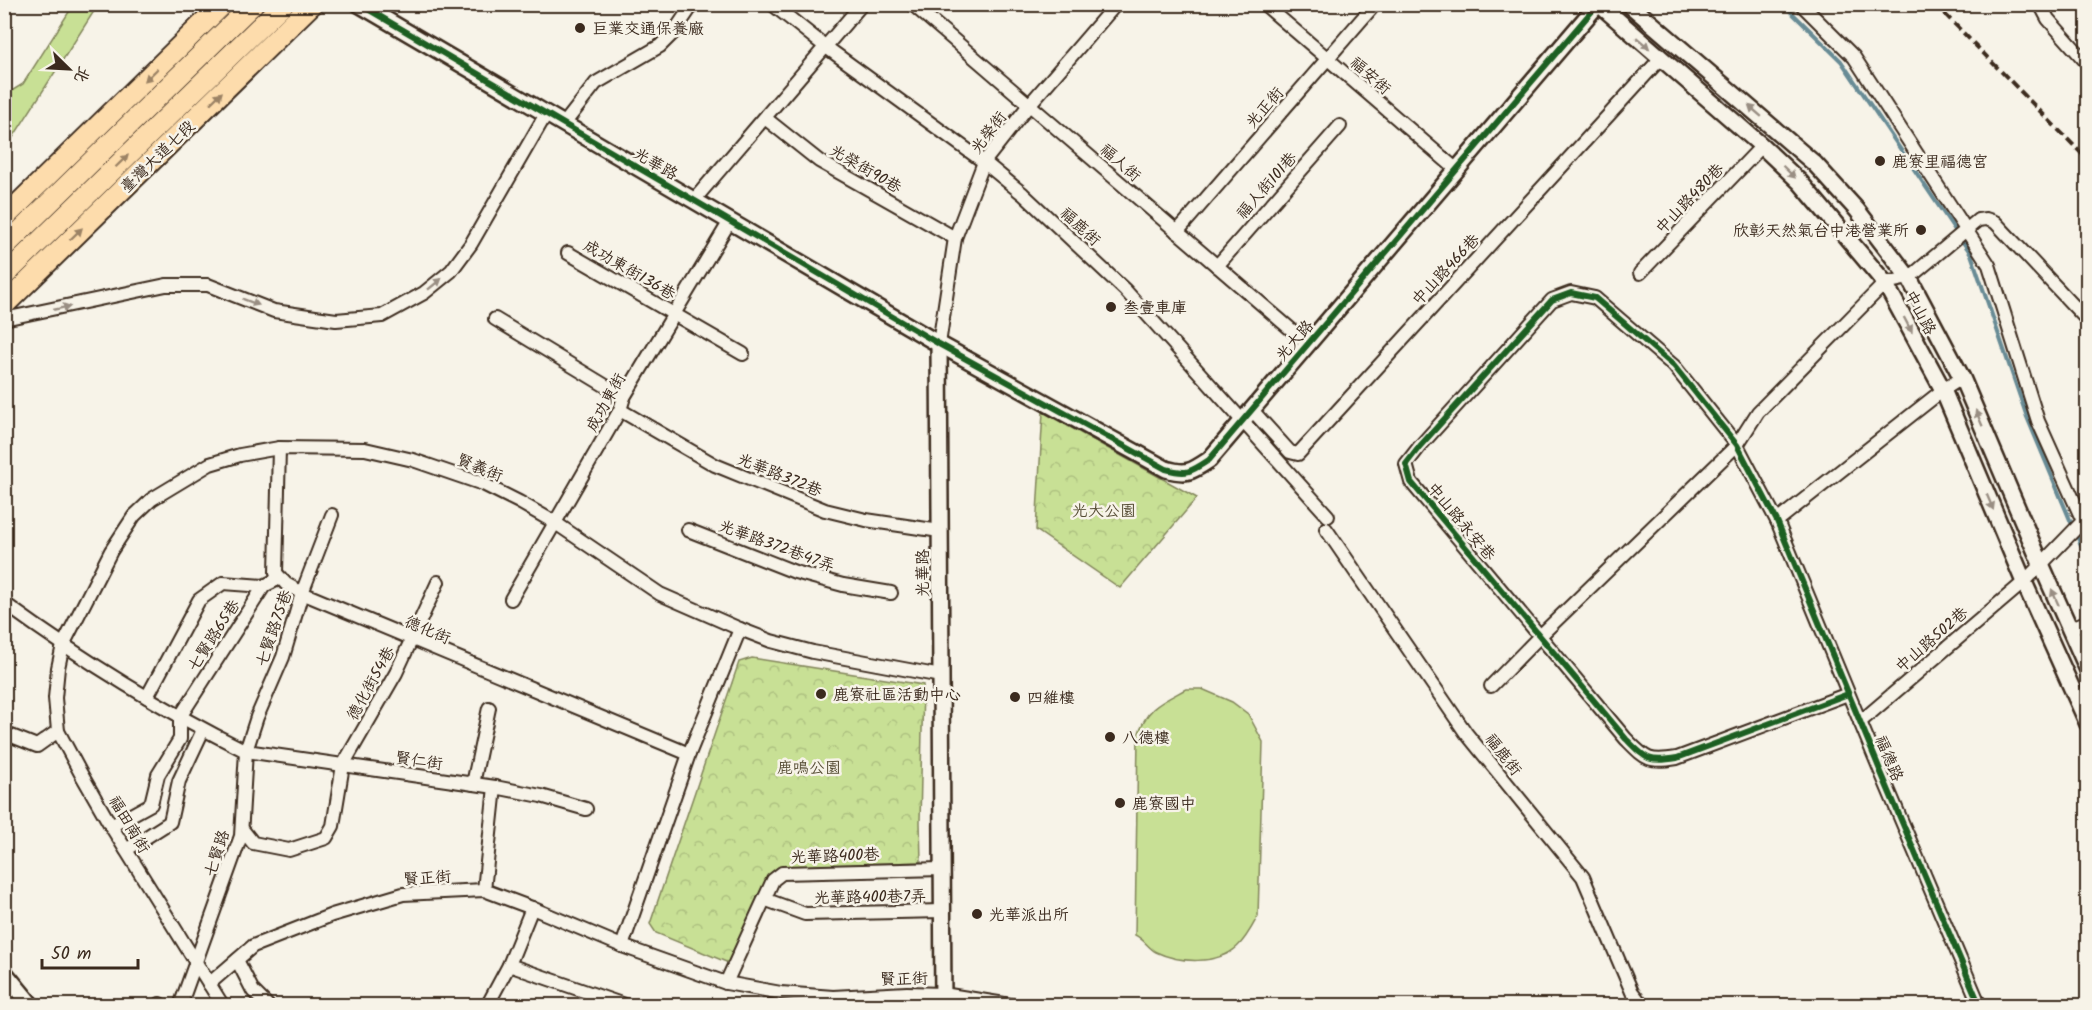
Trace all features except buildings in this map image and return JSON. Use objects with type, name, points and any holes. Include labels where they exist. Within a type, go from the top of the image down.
[{"type":"main road","points":[[4,218],[223,4]]},
{"type":"main road","points":[[4,247],[253,4]]},
{"type":"main road","name":"臺灣大道七段","points":[[4,276],[283,4]]},
{"type":"main road","name":"臺灣大道七段","points":[[4,304],[310,6]]},
{"type":"street","name":"光華路","points":[[359,4],[939,344],[943,1000]]},
{"type":"street","points":[[564,124],[596,83],[660,46],[674,32],[690,4]]},
{"type":"street","name":"福鹿街","points":[[772,4],[826,47],[984,162],[1023,194],[1125,290],[1247,416],[1328,516]]},
{"type":"street","points":[[694,200],[862,4]]},
{"type":"street","name":"福人街","points":[[912,4],[1308,344]]},
{"type":"street","name":"光榮街","points":[[939,344],[955,238],[984,162],[1029,105],[1116,4]]},
{"type":"street","name":"福安街","points":[[1264,4],[1456,170]]},
{"type":"street","name":"光正街","points":[[1177,232],[1375,4]]},
{"type":"street","name":"中山路","points":[[1599,4],[1800,182],[1885,283],[1943,390],[2024,582],[2088,724]]},
{"type":"street","name":"光大路","points":[[939,344],[1166,469],[1180,473],[1194,469],[1209,460],[1599,4]]},
{"type":"street","name":"中山路","points":[[1629,4],[1815,164],[1857,210],[1909,278],[1962,378],[2088,670]]},
{"type":"street","points":[[1801,4],[1854,57],[1989,265],[2038,420],[2085,518]]},
{"type":"street","points":[[2040,4],[2048,19],[2088,64]]},
{"type":"street","name":"中山路466巷","points":[[1247,416],[1290,452],[1298,454],[1661,58]]},
{"type":"street","points":[[4,319],[166,285],[208,285],[274,310],[336,320],[381,316],[424,293],[451,271],[471,244],[546,114]]},
{"type":"street","name":"光榮街90巷","points":[[765,118],[819,161],[955,238]]},
{"type":"street","name":"福人街101巷","points":[[1217,266],[1340,126]]},
{"type":"street","name":"中山路480巷","points":[[1640,273],[1762,146]]},
{"type":"street","points":[[1491,686],[1737,445],[1758,412],[1885,283],[1909,278],[1978,220],[1986,219],[1995,222],[2088,321]]},
{"type":"street","name":"成功東街","points":[[511,599],[620,410],[624,397],[730,221]]},
{"type":"street","name":"成功東街136巷","points":[[568,253],[743,354]]},
{"type":"street","name":"中山路永安巷","points":[[1737,445],[1674,366],[1595,298],[1570,293],[1552,300],[1419,446],[1406,464],[1411,482],[1644,758],[1660,761],[1677,758],[1848,694]]},
{"type":"street","points":[[495,319],[624,397]]},
{"type":"street","points":[[1777,521],[1943,390],[1962,378]]},
{"type":"street","name":"光華路372巷","points":[[620,410],[715,465],[825,510],[866,520],[940,531]]},
{"type":"street","name":"福德路","points":[[1737,445],[1777,521],[1975,1004]]},
{"type":"street","points":[[147,697],[199,600],[223,583],[264,586],[280,578],[276,573],[279,448]]},
{"type":"street","name":"賢義街","points":[[63,645],[111,551],[134,516],[152,499],[210,464],[240,455],[279,448],[365,449],[414,460],[483,484],[554,522],[660,594],[740,629],[771,641],[813,652],[941,676]]},
{"type":"street","name":"七賢路75巷","points":[[246,751],[332,515]]},
{"type":"street","name":"中山路502巷","points":[[1860,722],[2024,582],[2085,518]]},
{"type":"street","name":"光華路372巷47弄","points":[[688,530],[795,572],[843,585],[891,593]]},
{"type":"street","name":"福鹿街","points":[[1326,530],[1466,732],[1583,877],[1632,992],[1643,1005]]},
{"type":"street","name":"德化街","points":[[280,578],[302,593],[688,754]]},
{"type":"street","name":"德化街54巷","points":[[342,765],[396,674],[438,582]]},
{"type":"street","name":"七賢路65巷","points":[[180,717],[264,586]]},
{"type":"street","points":[[4,603],[63,645],[147,697],[246,751]]},
{"type":"street","points":[[2069,629],[2088,621]]},
{"type":"street","points":[[622,946],[688,754],[740,629]]},
{"type":"street","name":"福田南街","points":[[63,645],[55,698],[58,731],[111,826],[223,1005]]},
{"type":"street","points":[[473,784],[489,708]]},
{"type":"street","points":[[111,826],[151,804],[158,775],[180,740],[180,717]]},
{"type":"street","points":[[126,850],[170,822],[179,781],[203,729]]},
{"type":"street","points":[[4,733],[37,746],[58,731]]},
{"type":"street","name":"賢仁街","points":[[246,751],[495,787],[541,796],[585,809]]},
{"type":"street","name":"七賢路","points":[[180,1005],[241,836],[246,751]]},
{"type":"street","points":[[242,829],[253,843],[289,850],[326,838],[333,826],[342,765]]},
{"type":"street","points":[[484,890],[495,787]]},
{"type":"street","name":"光華路400巷","points":[[726,983],[773,880],[782,873],[942,869]]},
{"type":"street","name":"賢正街","points":[[209,984],[253,946],[332,915],[403,894],[484,890],[622,946],[726,983],[781,993],[832,997],[907,993],[943,1000],[1017,1005]]},
{"type":"street","name":"光華路400巷7弄","points":[[764,899],[805,914],[943,911]]},
{"type":"street","points":[[487,1005],[509,965],[532,908]]},
{"type":"street","points":[[237,960],[253,991],[268,1005]]},
{"type":"street","points":[[509,965],[627,1005]]},
{"type":"street","points":[[4,972],[32,1005]]},
{"type":"green space","points":[[74,4],[98,5],[5,150],[5,95],[23,84]]},
{"type":"green space","name":"光大公園","points":[[1043,412],[1197,498],[1120,588],[1036,530]]},
{"type":"green space","name":"鹿鳴公園","points":[[752,658],[923,685],[921,862],[803,866],[772,887],[736,966],[656,933],[650,924],[739,662]]},
{"type":"green space","points":[[1186,689],[1202,689],[1232,702],[1248,714],[1263,742],[1258,916],[1246,937],[1229,953],[1198,960],[1165,956],[1156,952],[1135,935],[1138,736],[1150,712],[1162,702]]},
{"type":"waterway","points":[[1783,4],[1841,61],[1971,254],[2027,417],[2073,527]]},
{"type":"waterway","points":[[2076,534],[2082,547]]},
{"type":"railway","points":[[1935,4],[2088,160]]},
{"type":"cycle path","points":[[359,4],[939,344],[1166,469],[1179,472],[1193,470],[1209,460],[1598,4]]},
{"type":"cycle path","points":[[1848,694],[1677,758],[1660,760],[1648,758],[1626,739],[1411,482],[1406,464],[1552,300],[1571,293],[1595,298],[1674,366],[1737,445],[1777,521],[1980,1006]]},
{"type":"place","name":"巨業交通保養廠","points":[[580,28]]},
{"type":"place","name":"鹿寮里福德宮","points":[[1880,161]]},
{"type":"place","name":"欣彰天然氣台中港營業所","points":[[1921,230]]},
{"type":"place","name":"叁壹車庫","points":[[1111,307]]},
{"type":"place","name":"鹿寮社區活動中心","points":[[821,694]]},
{"type":"place","name":"四維樓","points":[[1015,697]]},
{"type":"place","name":"八德樓","points":[[1110,737]]},
{"type":"place","name":"鹿寮國中","points":[[1120,803]]},
{"type":"place","name":"光華派出所","points":[[977,914]]}]
